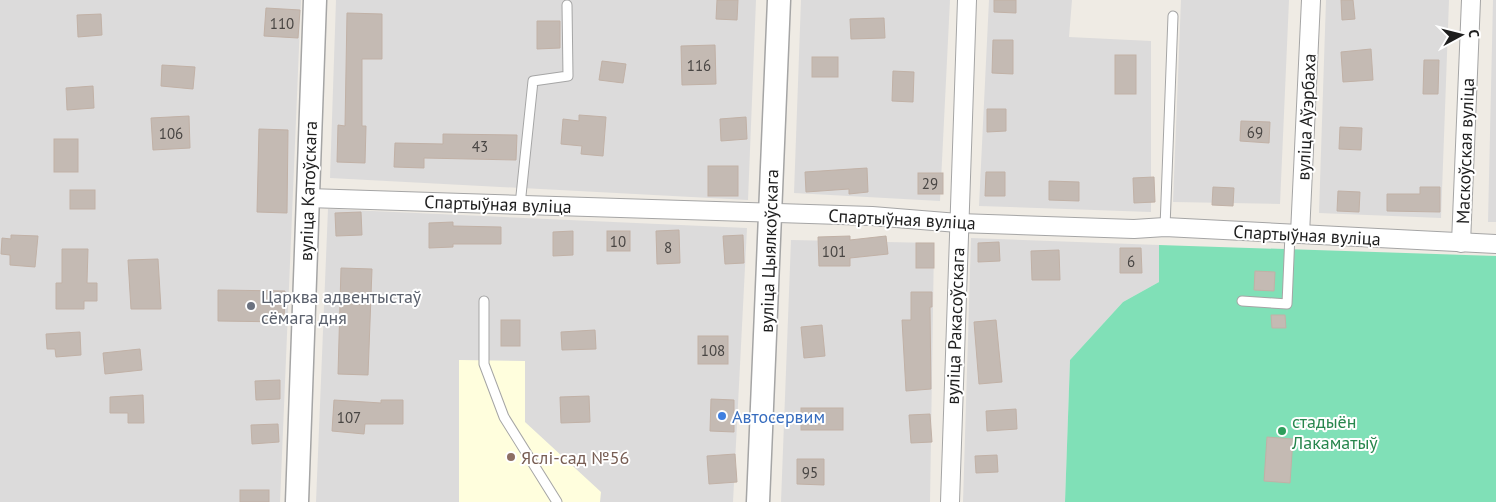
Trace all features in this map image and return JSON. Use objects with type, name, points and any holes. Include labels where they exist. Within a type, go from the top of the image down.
[{"type":"street","name":"вуліца Катоўскага","points":[[296,502],[315,0]]},
{"type":"street","name":"вуліца Цыялкоўскага","points":[[758,502],[779,0]]},
{"type":"street","name":"вуліца Ракасоўскага","points":[[950,502],[966,0]]},
{"type":"street","name":"вуліца Аўэрбаха","points":[[1295,234],[1311,0]]},
{"type":"street","name":"Маскоўская вуліца","points":[[1461,243],[1470,0]]},
{"type":"street","name":"Спартыўная вуліца","points":[[308,198],[872,216],[958,223],[1134,229],[1164,227],[1496,244]]},
{"type":"lane","points":[[520,205],[533,81],[568,76],[567,5]]},
{"type":"lane","points":[[1164,227],[1173,16]]},
{"type":"lane","points":[[1242,301],[1287,304],[1295,234]]},
{"type":"lane","points":[[484,301],[484,364],[504,417],[557,502]]},
{"type":"shaded area","points":[[0,0],[301,0],[280,502],[0,502]]},
{"type":"shaded area","points":[[336,0],[756,0],[748,200],[330,178]]},
{"type":"shaded area","points":[[801,0],[950,0],[940,201],[794,193]]},
{"type":"shaded area","points":[[989,0],[1072,0],[1069,37],[1151,41],[1151,212],[979,206]]},
{"type":"shaded area","points":[[1181,0],[1289,0],[1280,204],[1173,202]]},
{"type":"shaded area","points":[[1326,0],[1449,0],[1441,218],[1319,213]]},
{"type":"shaded area","points":[[1493,0],[1496,0],[1496,222],[1488,222]]},
{"type":"shaded area","points":[[328,209],[747,228],[733,502],[316,502]]},
{"type":"shaded area","points":[[971,238],[1159,245],[1159,282],[1123,302],[1070,360],[1065,502],[963,502]]},
{"type":"shaded area","points":[[791,240],[934,243],[930,502],[781,502]]},
{"type":"shaded area","name":"Яслі-сад №56","points":[[459,360],[525,361],[525,422],[601,492],[600,502],[459,502]]},
{"type":"green space","name":"стадыён Лакаматыў","points":[[1159,245],[1496,256],[1496,502],[1065,502],[1070,360],[1123,302],[1159,282]]},
{"type":"building","points":[[717,0],[738,0],[737,20],[716,19]]},
{"type":"building","points":[[994,0],[1016,0],[1016,13],[994,12]]},
{"type":"building","points":[[1341,0],[1353,0],[1355,19],[1342,20]]},
{"type":"building","points":[[266,8],[300,10],[298,38],[264,36]]},
{"type":"building","points":[[347,13],[382,14],[382,59],[362,59],[362,126],[366,126],[365,163],[337,162],[338,125],[345,126]]},
{"type":"building","points":[[101,14],[102,35],[78,37],[77,15]]},
{"type":"building","points":[[884,18],[885,38],[851,39],[850,19]]},
{"type":"building","points":[[537,21],[560,21],[560,48],[537,49]]},
{"type":"building","points":[[993,40],[1013,40],[1013,74],[992,73]]},
{"type":"building","points":[[715,45],[716,84],[682,85],[681,46]]},
{"type":"building","points":[[1371,49],[1373,80],[1343,82],[1341,52]]},
{"type":"building","points":[[1115,55],[1136,55],[1136,94],[1115,94]]},
{"type":"building","points":[[812,57],[838,57],[838,77],[812,77]]},
{"type":"building","points":[[1424,60],[1439,60],[1438,94],[1423,94]]},
{"type":"building","points":[[602,61],[626,64],[623,83],[599,80]]},
{"type":"building","points":[[162,65],[195,67],[193,89],[161,86]]},
{"type":"building","points":[[893,71],[914,72],[913,102],[892,101]]},
{"type":"building","points":[[93,86],[94,108],[67,110],[66,88]]},
{"type":"building","points":[[987,109],[1006,109],[1006,131],[987,132]]},
{"type":"building","points":[[579,115],[606,117],[603,156],[581,154],[582,146],[561,144],[563,119],[579,121]]},
{"type":"building","points":[[189,116],[190,148],[153,150],[151,118]]},
{"type":"building","points":[[746,117],[747,139],[721,141],[720,119]]},
{"type":"building","points":[[1241,121],[1270,122],[1269,143],[1240,141]]},
{"type":"building","points":[[1340,127],[1362,128],[1361,150],[1339,149]]},
{"type":"building","points":[[259,129],[288,130],[287,213],[257,212]]},
{"type":"building","points":[[443,134],[517,135],[516,160],[424,158],[424,168],[394,167],[395,143],[443,144]]},
{"type":"building","points":[[54,139],[78,139],[78,172],[54,172]]},
{"type":"building","points":[[708,166],[738,166],[738,196],[708,196]]},
{"type":"building","points":[[867,168],[868,192],[849,194],[849,189],[806,192],[805,172]]},
{"type":"building","points":[[986,172],[1005,172],[1005,196],[985,196]]},
{"type":"building","points":[[918,173],[943,173],[943,194],[918,194]]},
{"type":"building","points":[[1154,177],[1155,202],[1134,203],[1133,178]]},
{"type":"building","points":[[1049,181],[1079,182],[1079,201],[1049,200]]},
{"type":"building","points":[[1213,187],[1234,188],[1233,206],[1212,205]]},
{"type":"building","points":[[1420,187],[1440,187],[1440,212],[1387,211],[1387,194],[1420,194]]},
{"type":"building","points":[[70,190],[95,190],[95,209],[70,209]]},
{"type":"building","points":[[1338,191],[1360,192],[1359,212],[1337,211]]},
{"type":"building","points":[[361,212],[362,235],[336,236],[335,213]]},
{"type":"building","points":[[453,222],[453,226],[501,227],[501,244],[453,244],[453,247],[429,248],[429,223]]},
{"type":"building","points":[[679,230],[680,263],[657,264],[656,231]]},
{"type":"building","points":[[573,231],[573,255],[553,256],[553,232]]},
{"type":"building","points":[[607,231],[630,231],[630,251],[607,251]]},
{"type":"building","points":[[11,235],[38,236],[35,267],[10,265],[10,255],[1,254],[2,238],[11,239]]},
{"type":"building","points":[[743,235],[744,263],[725,264],[723,236]]},
{"type":"building","points":[[850,236],[850,240],[886,236],[888,254],[850,258],[850,266],[819,266],[818,237]]},
{"type":"building","points":[[999,242],[1000,261],[978,262],[978,243]]},
{"type":"building","points":[[916,243],[934,243],[934,268],[916,268]]},
{"type":"building","points":[[1120,248],[1141,248],[1142,273],[1120,273]]},
{"type":"building","points":[[62,249],[88,249],[87,283],[97,283],[97,301],[84,301],[84,309],[56,309],[56,283],[62,283]]},
{"type":"building","points":[[1059,250],[1060,280],[1032,280],[1031,251]]},
{"type":"building","points":[[158,259],[161,309],[131,309],[128,260]]},
{"type":"building","points":[[341,268],[372,269],[368,375],[338,374]]},
{"type":"building","points":[[1255,271],[1275,272],[1274,291],[1254,290]]},
{"type":"building","name":"Царква адвентыстаў сёмага дня","points":[[218,290],[285,291],[284,322],[218,321]]},
{"type":"building","points":[[911,292],[932,292],[932,307],[930,307],[931,389],[906,391],[902,320],[911,320]]},
{"type":"building","points":[[1271,315],[1285,315],[1286,328],[1272,328]]},
{"type":"building","points":[[501,320],[520,320],[520,346],[501,346]]},
{"type":"building","points":[[996,320],[1002,382],[979,384],[974,322]]},
{"type":"building","points":[[822,325],[825,356],[804,358],[801,327]]},
{"type":"building","points":[[595,330],[596,349],[562,350],[561,332]]},
{"type":"building","points":[[80,332],[81,355],[56,357],[55,349],[47,349],[46,334]]},
{"type":"building","points":[[698,336],[728,336],[728,364],[698,364]]},
{"type":"building","points":[[140,349],[142,370],[105,374],[103,353]]},
{"type":"building","points":[[280,380],[280,399],[256,400],[255,381]]},
{"type":"building","points":[[143,395],[144,423],[128,423],[128,413],[110,413],[110,397]]},
{"type":"building","points":[[589,396],[590,422],[561,423],[560,397]]},
{"type":"building","name":"Автосервим","points":[[711,399],[734,400],[734,432],[710,431]]},
{"type":"building","points":[[334,400],[381,403],[381,400],[403,400],[403,424],[365,424],[364,434],[332,431]]},
{"type":"building","points":[[801,408],[843,408],[843,430],[801,430]]},
{"type":"building","points":[[1016,409],[1017,429],[987,431],[986,411]]},
{"type":"building","points":[[930,414],[932,442],[911,443],[909,415]]},
{"type":"building","points":[[278,424],[279,442],[252,444],[251,425]]},
{"type":"building","points":[[1267,437],[1293,439],[1290,483],[1264,481]]},
{"type":"building","points":[[735,454],[737,482],[709,484],[707,456]]},
{"type":"building","points":[[997,455],[998,472],[976,473],[975,456]]},
{"type":"building","points":[[797,459],[824,459],[824,485],[797,484]]},
{"type":"building","points":[[240,490],[269,490],[269,502],[240,502]]},
{"type":"place","name":"Царква адвентыстаў сёмага дня","points":[[251,306]]},
{"type":"place","name":"Автосервим","points":[[722,416]]},
{"type":"place","name":"стадыён Лакаматыў","points":[[1282,431]]},
{"type":"place","name":"Яслі-сад №56","points":[[511,457]]}]
